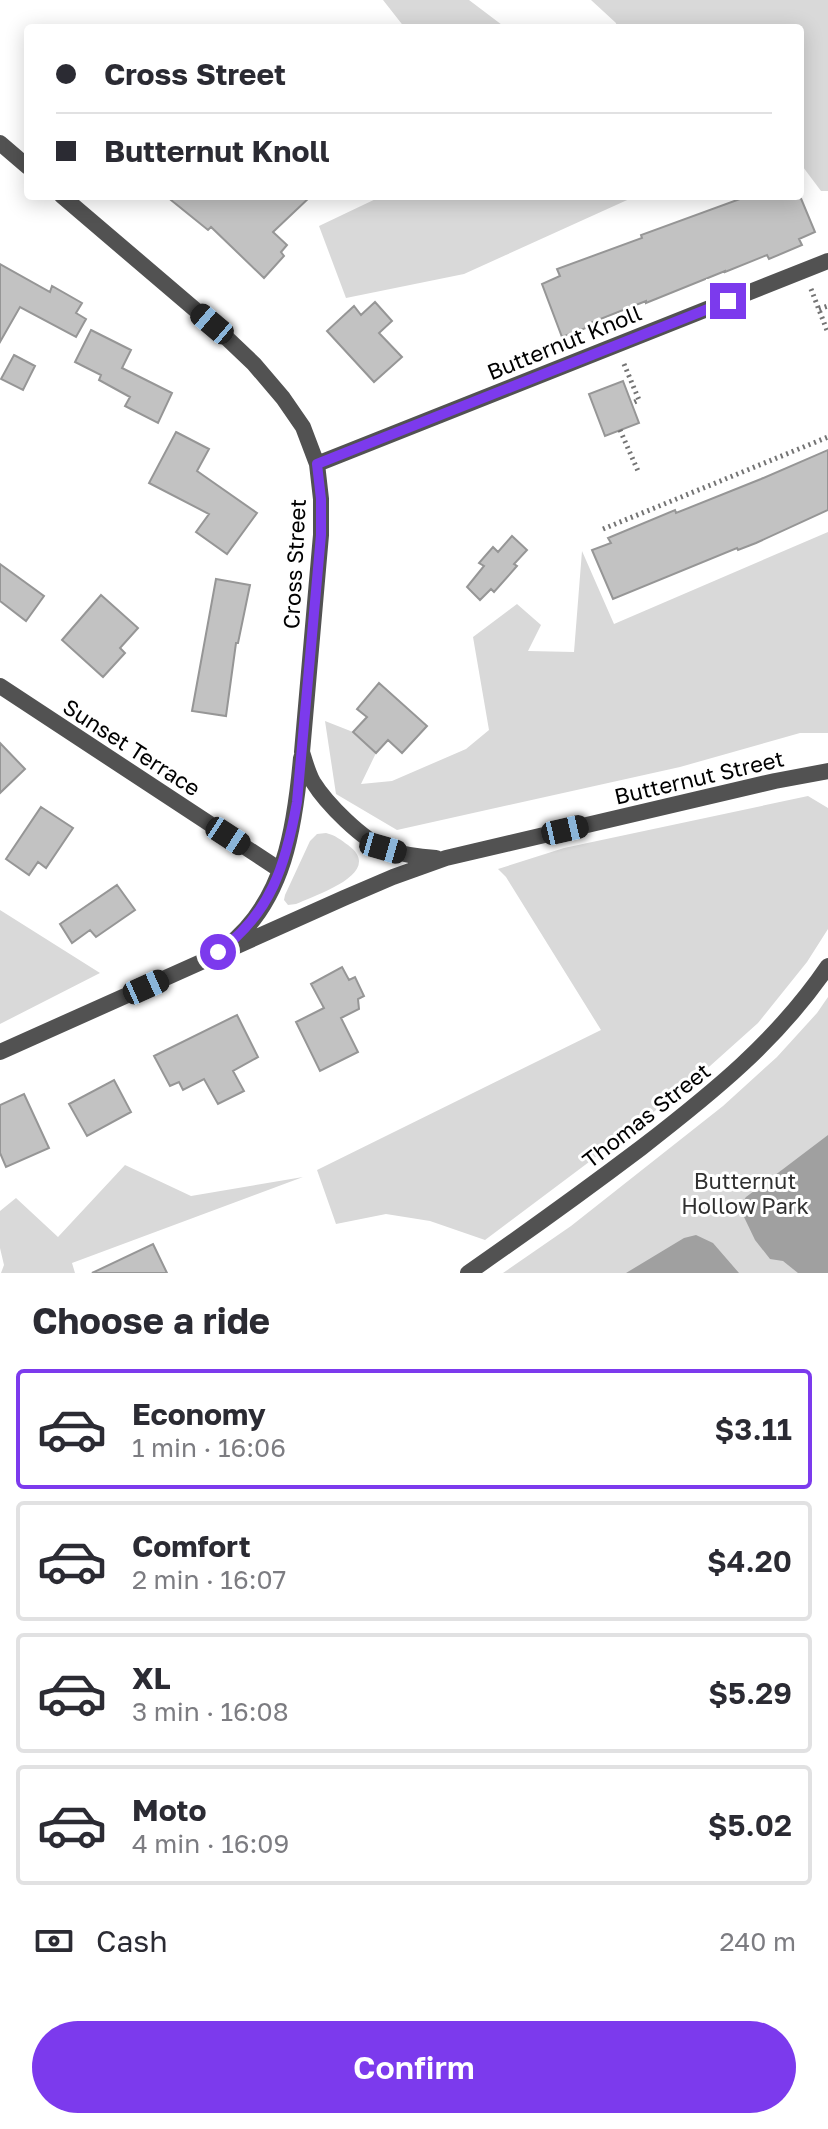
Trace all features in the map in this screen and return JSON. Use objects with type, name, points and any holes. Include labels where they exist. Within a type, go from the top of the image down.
[{"type":"street","points":[[0,143],[24,164]]},
{"type":"street","name":"Cross Street","points":[[67,200],[212,324],[254,364],[303,427],[317,464],[321,535],[302,752],[291,835],[266,902],[249,926],[205,962]]},
{"type":"street","name":"Butternut Knoll","points":[[317,464],[828,261]]},
{"type":"street","name":"Sunset Terrace","points":[[0,686],[280,870]]},
{"type":"street","name":"Cross Street","points":[[302,752],[312,781],[355,829],[383,848],[412,856],[446,858]]},
{"type":"street","name":"Butternut Street","points":[[0,1052],[344,898],[446,858],[760,784],[828,771]]},
{"type":"street","name":"Thomas Street","points":[[468,1273],[572,1200],[731,1075],[772,1037],[805,1000],[828,966]]},
{"type":"path","points":[[804,271],[828,333]]},
{"type":"path","points":[[819,309],[828,306]]},
{"type":"path","points":[[616,345],[639,400],[632,403]]},
{"type":"path","points":[[620,430],[638,471]]},
{"type":"path","points":[[603,529],[828,437]]},
{"type":"green space","points":[[383,0],[469,0],[501,24],[402,24]]},
{"type":"green space","points":[[591,0],[828,0],[828,191],[821,191],[804,168],[804,24],[616,23]]},
{"type":"green space","points":[[374,200],[627,200],[464,274],[346,298],[319,226]]},
{"type":"green space","points":[[828,532],[828,733],[800,733],[680,767],[397,830],[336,794],[325,721],[353,732],[376,753],[361,784],[392,781],[466,749],[489,730],[473,637],[517,604],[541,625],[528,651],[574,652],[582,551],[614,624]]},
{"type":"green space","points":[[808,796],[828,808],[828,929],[807,962],[758,1023],[629,1132],[485,1240],[430,1221],[386,1214],[336,1224],[317,1170],[601,1030],[506,877],[498,869],[564,848]]},
{"type":"green space","points":[[326,833],[348,845],[357,855],[359,865],[353,874],[331,889],[288,905],[285,895],[310,841],[317,834]]},
{"type":"green space","points":[[0,910],[100,973],[0,1024]]},
{"type":"green space","name":"Butternut Hollow Park","points":[[828,997],[828,1273],[503,1273],[571,1226],[723,1106],[777,1057]]},
{"type":"green space","points":[[125,1165],[191,1196],[303,1177],[72,1263],[75,1273],[1,1273],[4,1265],[0,1248],[0,1211],[16,1198],[58,1237]]},
{"type":"shaded area","points":[[828,1135],[828,1273],[798,1273],[783,1261],[770,1259],[755,1240],[741,1204]]},
{"type":"shaded area","points":[[696,1235],[713,1243],[739,1273],[626,1273],[684,1238]]},
{"type":"building","points":[[171,200],[307,200],[273,232],[287,245],[281,252],[284,256],[264,278],[211,227],[208,230]]},
{"type":"building","points":[[737,200],[802,200],[815,232],[799,239],[802,245],[769,259],[767,255],[585,325],[586,328],[562,337],[542,284],[560,276],[557,269],[642,238],[641,235]]},
{"type":"building","points":[[0,264],[50,292],[52,286],[82,303],[76,313],[86,319],[76,337],[20,307],[0,342]]},
{"type":"building","points":[[375,302],[392,321],[379,333],[402,357],[374,382],[327,331],[354,306],[361,315]]},
{"type":"building","points":[[91,330],[131,350],[122,368],[172,393],[158,423],[125,406],[130,397],[99,380],[101,375],[75,362]]},
{"type":"building","points":[[14,355],[35,366],[23,390],[1,379]]},
{"type":"building","points":[[623,381],[639,423],[605,436],[589,394]]},
{"type":"building","points":[[176,432],[209,449],[197,471],[257,513],[227,554],[196,532],[209,514],[149,483]]},
{"type":"building","points":[[828,450],[828,510],[756,543],[613,599],[592,550],[611,543],[608,538]]},
{"type":"building","points":[[512,536],[527,550],[494,592],[491,589],[480,600],[467,587],[484,566],[479,563],[493,547],[498,552]]},
{"type":"building","points":[[0,564],[44,596],[26,621],[0,601]]},
{"type":"building","points":[[216,579],[250,585],[236,643],[226,716],[192,711]]},
{"type":"building","points":[[101,595],[138,628],[120,648],[125,653],[103,677],[62,640]]},
{"type":"building","points":[[379,683],[427,726],[402,753],[388,740],[376,753],[353,732],[367,717],[357,709]]},
{"type":"building","points":[[0,743],[25,769],[0,793]]},
{"type":"building","points":[[41,807],[73,828],[46,868],[38,862],[29,875],[6,859]]},
{"type":"building","points":[[117,885],[135,910],[96,937],[90,930],[72,943],[60,924]]},
{"type":"building","points":[[342,967],[349,980],[355,977],[364,996],[358,999],[359,1009],[341,1018],[358,1052],[320,1071],[296,1022],[324,1008],[311,984]]},
{"type":"building","points":[[237,1015],[258,1057],[233,1071],[244,1091],[218,1104],[204,1079],[183,1090],[179,1082],[170,1086],[154,1056]]},
{"type":"building","points":[[114,1080],[131,1112],[87,1136],[69,1104]]},
{"type":"building","points":[[24,1094],[49,1148],[6,1167],[0,1153],[0,1105]]},
{"type":"building","points":[[153,1244],[167,1273],[92,1273]]},
{"type":"route","points":[[218,952],[249,926],[266,902],[291,835],[297,802],[321,535],[317,464],[728,301]]}]
